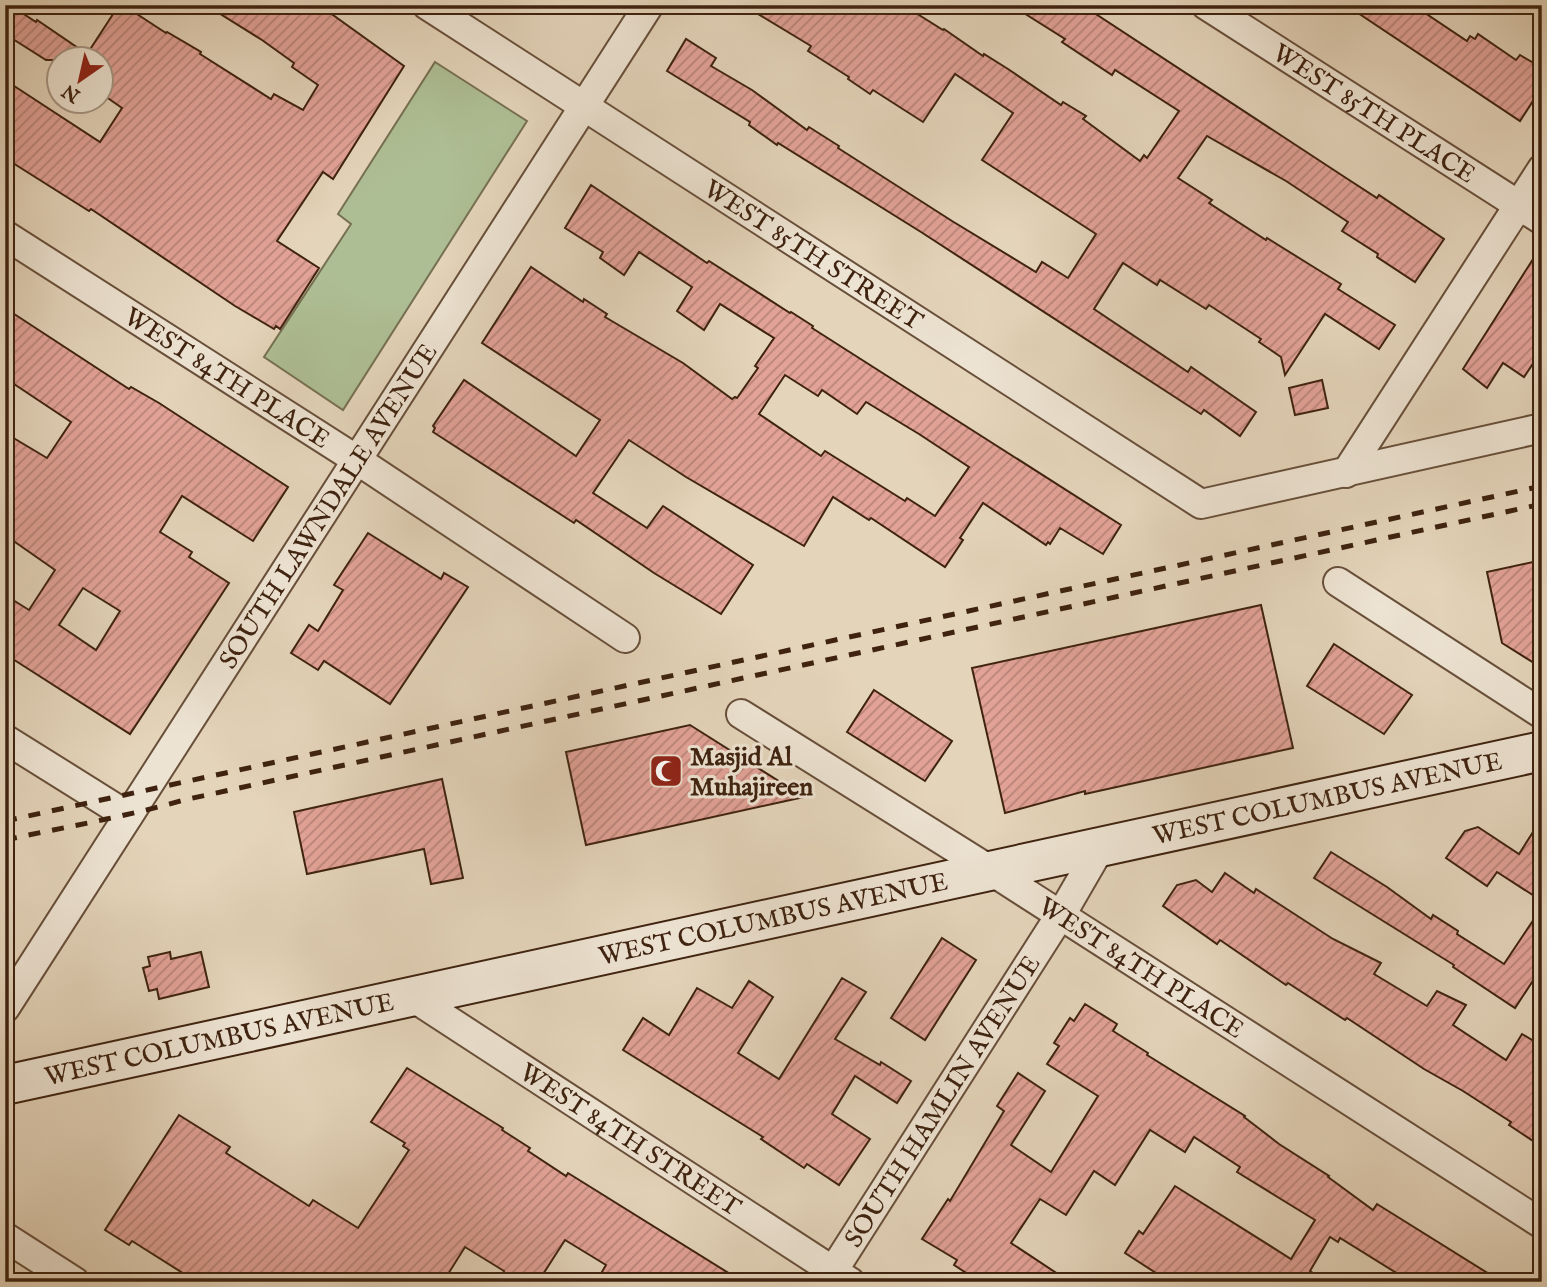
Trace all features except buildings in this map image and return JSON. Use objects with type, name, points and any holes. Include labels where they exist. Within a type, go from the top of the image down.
[{"type":"main road","name":"WEST COLUMBUS AVENUE","points":[[5,1085],[1542,751]]},
{"type":"street","name":"WEST 85TH STREET","points":[[427,5],[1201,504],[1346,473]]},
{"type":"street","name":"SOUTH LAWNDALE AVENUE","points":[[5,1008],[649,5]]},
{"type":"street","name":"WEST 85TH PLACE","points":[[1206,5],[1542,220]]},
{"type":"street","points":[[1346,473],[1542,169]]},
{"type":"street","name":"WEST 84TH PLACE","points":[[5,235],[357,460],[625,638]]},
{"type":"street","points":[[1346,473],[1542,428]]},
{"type":"street","points":[[1338,582],[1542,714]]},
{"type":"street","name":"WEST 84TH PLACE","points":[[741,714],[990,870],[1542,1224]]},
{"type":"street","points":[[5,739],[128,816]]},
{"type":"street","name":"SOUTH HAMLIN AVENUE","points":[[836,1278],[1101,846]]},
{"type":"street","name":"WEST 84TH STREET","points":[[411,996],[836,1278]]},
{"type":"street","points":[[5,1237],[75,1282]]},
{"type":"green space","points":[[435,62],[527,121],[343,410],[264,357],[351,224],[338,214]]},
{"type":"railway","points":[[5,821],[1542,486]]},
{"type":"railway","points":[[5,840],[1542,504]]},
{"type":"place","name":"Masjid Al Muhajireen","points":[[666,771]]}]
